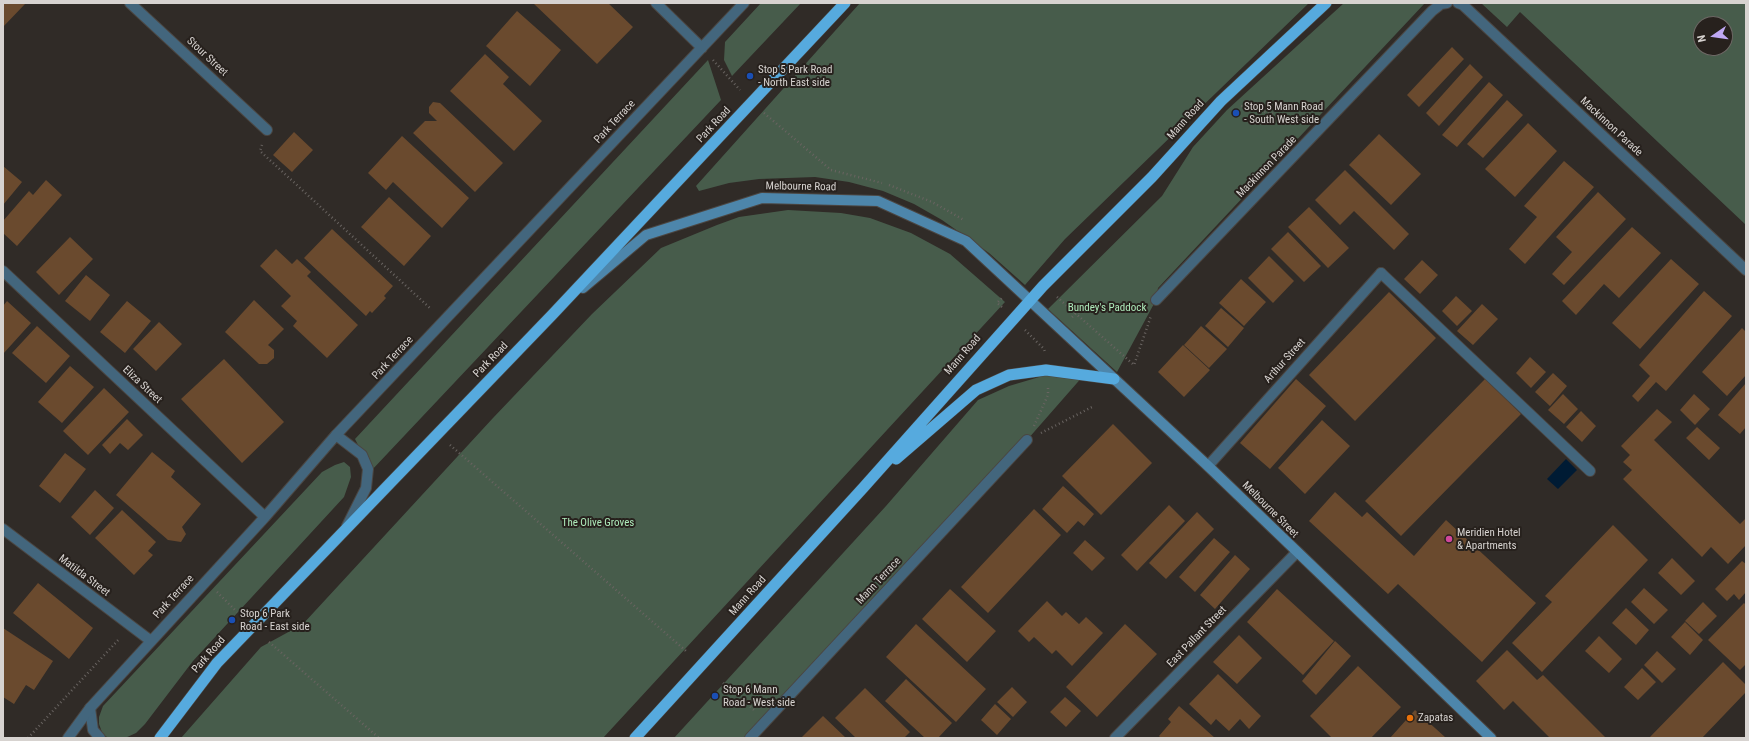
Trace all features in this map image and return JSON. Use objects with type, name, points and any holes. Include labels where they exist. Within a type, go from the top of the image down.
[{"type":"highway","name":"Park Road","points":[[160,737],[217,662],[552,315],[845,3]]},
{"type":"highway","name":"Mann Road","points":[[635,738],[863,488],[1029,301],[1152,177],[1221,101],[1326,3]]},
{"type":"highway","points":[[863,488],[976,390],[1009,375],[1046,370],[1114,379]]},
{"type":"main road","name":"Melbourne Road","points":[[552,315],[646,235],[762,198],[878,201],[966,242],[1029,301]]},
{"type":"main road","name":"Melbourne Street","points":[[1029,301],[1208,466],[1296,553],[1491,738]]},
{"type":"street","name":"Stour Street","points":[[130,3],[267,130]]},
{"type":"street","points":[[656,3],[702,48]]},
{"type":"street","name":"Park Terrace","points":[[68,738],[90,708],[265,517],[336,436],[744,3]]},
{"type":"street","name":"Mackinnon Parade","points":[[1156,300],[1432,11],[1441,4],[1447,3]]},
{"type":"street","name":"Mackinnon Parade","points":[[1458,3],[1463,5],[1746,270]]},
{"type":"street","name":"Eliza Street","points":[[3,271],[265,517]]},
{"type":"street","name":"Arthur Street","points":[[1208,466],[1380,272],[1590,471]]},
{"type":"street","points":[[336,436],[362,455],[368,469],[366,488],[345,530]]},
{"type":"street","name":"Mann Terrace","points":[[750,738],[1027,440]]},
{"type":"street","name":"Matilda Street","points":[[3,529],[151,641]]},
{"type":"street","name":"East Pallant Street","points":[[1115,738],[1296,553]]},
{"type":"street","points":[[90,708],[93,730],[100,738]]},
{"type":"path","points":[[702,48],[736,86]]},
{"type":"path","points":[[1221,101],[1323,126]]},
{"type":"path","points":[[267,130],[260,152],[444,321]]},
{"type":"path","points":[[1156,300],[1134,365],[1076,313],[1125,307],[1156,300]]},
{"type":"path","points":[[1024,329],[1044,349],[1048,345]]},
{"type":"path","points":[[1027,440],[1048,395],[1047,381]]},
{"type":"path","points":[[1027,440],[1094,406]]},
{"type":"path","points":[[437,434],[686,651]]},
{"type":"path","points":[[206,581],[237,612]]},
{"type":"path","points":[[28,738],[131,626]]},
{"type":"path","points":[[269,642],[379,738]]},
{"type":"path","points":[[723,683],[766,721]]},
{"type":"green space","points":[[761,3],[801,3],[732,76],[724,60],[725,42]]},
{"type":"green space","points":[[860,3],[1309,3],[1065,239],[1025,285],[989,253],[942,220],[914,204],[883,191],[849,182],[815,177],[759,179],[729,183],[699,191],[696,186]]},
{"type":"green space","name":"Bundey's Paddock","points":[[1344,3],[1425,3],[1158,288],[1156,300],[1117,372],[1048,309],[1162,196],[1193,147],[1227,110]]},
{"type":"green space","points":[[1481,3],[1746,3],[1746,225],[1520,12],[1507,27]]},
{"type":"green space","points":[[708,60],[721,100],[371,471],[355,439]]},
{"type":"green space","name":"The Olive Groves","points":[[788,210],[841,213],[870,218],[911,233],[950,254],[1005,302],[603,738],[181,738],[261,647],[303,624],[493,418],[592,314],[661,248],[739,217]]},
{"type":"green space","points":[[1056,372],[1084,375],[1027,440],[750,738],[674,738],[886,506],[978,400],[1009,386]]},
{"type":"green space","points":[[344,462],[350,467],[351,477],[344,497],[193,661],[145,724],[136,733],[125,738],[109,738],[103,735],[99,724],[99,717],[103,706],[322,472]]},
{"type":"water","points":[[1566,459],[1577,470],[1558,489],[1547,479]]},
{"type":"building","points":[[3,3],[25,4],[3,27]]},
{"type":"building","points":[[533,3],[608,3],[633,27],[597,64]]},
{"type":"building","points":[[517,11],[561,50],[530,86],[486,46]]},
{"type":"building","points":[[1452,47],[1464,59],[1419,107],[1407,95]]},
{"type":"building","points":[[485,54],[509,77],[503,84],[542,121],[514,151],[450,91]]},
{"type":"building","points":[[1470,64],[1483,77],[1439,126],[1426,113]]},
{"type":"building","points":[[1489,82],[1503,95],[1457,147],[1442,135]]},
{"type":"building","points":[[1507,100],[1523,115],[1483,158],[1467,144]]},
{"type":"building","points":[[433,102],[440,103],[503,163],[475,192],[413,133],[425,121],[437,121],[429,113],[429,107]]},
{"type":"building","points":[[1528,123],[1557,151],[1515,197],[1485,169]]},
{"type":"building","points":[[294,132],[313,150],[292,172],[273,155]]},
{"type":"building","points":[[1379,134],[1421,174],[1391,205],[1349,165]]},
{"type":"building","points":[[402,136],[469,198],[442,228],[393,182],[386,190],[368,173]]},
{"type":"building","points":[[1564,161],[1594,187],[1525,264],[1509,249],[1537,217],[1524,206]]},
{"type":"building","points":[[3,166],[22,182],[3,205]]},
{"type":"building","points":[[1345,170],[1409,234],[1394,250],[1354,211],[1340,225],[1315,200]]},
{"type":"building","points":[[46,180],[62,195],[17,246],[3,233],[3,221],[29,191],[33,195]]},
{"type":"building","points":[[1598,192],[1626,219],[1564,285],[1552,274],[1572,252],[1556,237]]},
{"type":"building","points":[[389,197],[431,236],[404,266],[361,227]]},
{"type":"building","points":[[1309,207],[1349,248],[1328,268],[1288,227]]},
{"type":"building","points":[[1632,227],[1661,253],[1619,298],[1604,284],[1576,315],[1562,301]]},
{"type":"building","points":[[332,229],[393,286],[384,296],[386,298],[372,313],[370,311],[366,316],[304,258]]},
{"type":"building","points":[[1288,232],[1321,266],[1304,282],[1271,249]]},
{"type":"building","points":[[70,237],[93,259],[59,295],[36,272]]},
{"type":"building","points":[[276,249],[292,264],[297,259],[311,272],[307,276],[358,325],[327,358],[293,326],[297,321],[281,306],[291,296],[260,266]]},
{"type":"building","points":[[1269,256],[1294,281],[1273,303],[1248,278]]},
{"type":"building","points":[[1671,259],[1699,284],[1640,349],[1612,323]]},
{"type":"building","points":[[1422,260],[1438,275],[1420,294],[1404,279]]},
{"type":"building","points":[[86,275],[110,295],[90,321],[65,301]]},
{"type":"building","points":[[1241,279],[1266,302],[1244,326],[1219,303]]},
{"type":"building","points":[[1704,291],[1732,316],[1666,391],[1656,382],[1638,402],[1632,396],[1650,376],[1639,365]]},
{"type":"building","points":[[1389,292],[1436,338],[1355,421],[1309,375]]},
{"type":"building","points":[[1456,296],[1472,311],[1457,326],[1442,311]]},
{"type":"building","points":[[254,300],[284,329],[268,345],[274,350],[274,358],[267,364],[259,364],[225,332]]},
{"type":"building","points":[[7,301],[31,323],[3,354],[3,306]]},
{"type":"building","points":[[127,301],[151,321],[125,353],[100,332]]},
{"type":"building","points":[[1482,304],[1498,319],[1473,345],[1457,331]]},
{"type":"building","points":[[1221,308],[1244,328],[1228,347],[1205,326]]},
{"type":"building","points":[[159,322],[182,344],[156,371],[133,349]]},
{"type":"building","points":[[37,326],[70,356],[46,383],[12,353]]},
{"type":"building","points":[[1201,326],[1227,349],[1209,368],[1184,345]]},
{"type":"building","points":[[1742,328],[1746,332],[1746,375],[1727,396],[1702,372]]},
{"type":"building","points":[[1183,345],[1210,370],[1184,397],[1158,372]]},
{"type":"building","points":[[1530,357],[1546,372],[1531,388],[1516,373]]},
{"type":"building","points":[[224,359],[284,422],[242,463],[181,399]]},
{"type":"building","points":[[70,366],[94,387],[62,423],[38,402]]},
{"type":"building","points":[[1553,373],[1567,386],[1550,406],[1535,392]]},
{"type":"building","points":[[1296,379],[1326,406],[1270,469],[1240,443]]},
{"type":"building","points":[[1485,379],[1521,414],[1401,536],[1365,501]]},
{"type":"building","points":[[1746,383],[1746,427],[1740,434],[1718,415]]},
{"type":"building","points":[[104,388],[129,412],[88,455],[63,431]]},
{"type":"building","points":[[1563,394],[1578,409],[1564,424],[1548,410]]},
{"type":"building","points":[[1694,394],[1710,409],[1695,425],[1680,410]]},
{"type":"building","points":[[1657,409],[1672,422],[1654,440],[1740,524],[1746,518],[1746,545],[1728,564],[1711,547],[1702,557],[1623,479],[1632,470],[1623,462],[1630,455],[1621,446]]},
{"type":"building","points":[[1581,411],[1596,426],[1582,442],[1566,427]]},
{"type":"building","points":[[127,419],[143,435],[128,450],[120,443],[110,454],[102,445]]},
{"type":"building","points":[[1322,420],[1350,446],[1305,494],[1278,468]]},
{"type":"building","points":[[1113,424],[1152,463],[1101,515],[1062,476]]},
{"type":"building","points":[[1697,427],[1720,448],[1709,460],[1686,438]]},
{"type":"building","points":[[152,452],[175,471],[171,477],[201,504],[182,527],[186,534],[181,542],[168,540],[116,495]]},
{"type":"building","points":[[65,453],[86,469],[60,503],[39,486]]},
{"type":"building","points":[[1063,486],[1094,514],[1084,526],[1078,521],[1067,533],[1042,509]]},
{"type":"building","points":[[95,490],[114,508],[90,535],[71,517]]},
{"type":"building","points":[[1335,492],[1362,517],[1367,512],[1414,556],[1446,520],[1536,603],[1482,662],[1398,584],[1388,594],[1309,521]]},
{"type":"building","points":[[1169,505],[1185,521],[1137,571],[1121,555]]},
{"type":"building","points":[[1034,509],[1061,535],[988,613],[961,587]]},
{"type":"building","points":[[122,510],[156,542],[148,551],[153,555],[134,575],[95,538]]},
{"type":"building","points":[[1197,512],[1214,529],[1166,579],[1149,563]]},
{"type":"building","points":[[1613,525],[1648,560],[1542,672],[1512,643],[1552,602],[1545,596]]},
{"type":"building","points":[[1214,538],[1230,552],[1195,592],[1179,577]]},
{"type":"building","points":[[1085,540],[1105,558],[1092,571],[1073,553]]},
{"type":"building","points":[[1235,555],[1250,569],[1215,609],[1200,595]]},
{"type":"building","points":[[1672,558],[1695,581],[1681,595],[1658,573]]},
{"type":"building","points":[[1742,561],[1746,564],[1746,592],[1739,600],[1734,594],[1727,601],[1715,589]]},
{"type":"building","points":[[38,583],[93,628],[69,659],[13,613]]},
{"type":"building","points":[[1644,588],[1668,610],[1654,624],[1631,602]]},
{"type":"building","points":[[950,589],[996,631],[967,662],[922,619]]},
{"type":"building","points":[[1277,589],[1334,641],[1303,675],[1247,622]]},
{"type":"building","points":[[1047,601],[1062,616],[1066,612],[1079,624],[1086,617],[1103,633],[1072,666],[1056,650],[1052,654],[1034,637],[1029,642],[1018,631]]},
{"type":"building","points":[[1703,602],[1717,616],[1699,634],[1685,621]]},
{"type":"building","points":[[1744,603],[1746,605],[1746,664],[1740,670],[1708,640]]},
{"type":"building","points":[[1626,608],[1649,630],[1636,645],[1612,623]]},
{"type":"building","points":[[1685,622],[1703,640],[1690,655],[1671,637]]},
{"type":"building","points":[[916,624],[986,689],[956,722],[886,657]]},
{"type":"building","points":[[1125,624],[1157,654],[1097,717],[1066,687]]},
{"type":"building","points":[[3,628],[53,661],[34,690],[26,685],[14,704],[3,697]]},
{"type":"building","points":[[1239,635],[1262,658],[1237,684],[1213,662]]},
{"type":"building","points":[[1599,636],[1622,659],[1609,673],[1585,651]]},
{"type":"building","points":[[1335,641],[1351,656],[1316,695],[1302,681]]},
{"type":"building","points":[[1507,650],[1537,680],[1543,675],[1606,738],[1550,738],[1513,701],[1504,710],[1476,681]]},
{"type":"building","points":[[1657,651],[1676,669],[1662,683],[1644,665]]},
{"type":"building","points":[[1723,662],[1746,685],[1746,692],[1702,738],[1649,738]]},
{"type":"building","points":[[1358,666],[1401,707],[1371,738],[1332,738],[1310,716]]},
{"type":"building","points":[[1642,668],[1656,682],[1638,700],[1624,687]]},
{"type":"building","points":[[1218,674],[1261,716],[1249,729],[1240,719],[1229,731],[1216,719],[1211,725],[1189,704]]},
{"type":"building","points":[[906,679],[952,723],[938,738],[925,738],[885,701]]},
{"type":"building","points":[[1012,687],[1027,702],[1013,717],[997,702]]},
{"type":"building","points":[[865,688],[910,732],[904,738],[856,738],[835,718]]},
{"type":"building","points":[[1065,697],[1081,711],[1066,727],[1050,712]]},
{"type":"building","points":[[995,704],[1011,719],[997,735],[981,720]]},
{"type":"building","points":[[1179,706],[1215,738],[1161,738],[1159,736],[1171,722],[1168,719]]},
{"type":"building","points":[[1415,710],[1445,737],[1390,738]]},
{"type":"building","points":[[823,716],[846,738],[801,738]]},
{"type":"place","name":"Stop 5 Park Road - North East side","points":[[750,76]]},
{"type":"place","name":"Stop 5 Mann Road - South West side","points":[[1236,113]]},
{"type":"place","name":"Meridien Hotel & Apartments","points":[[1449,539]]},
{"type":"place","name":"Stop 6 Park Road - East side","points":[[232,620]]},
{"type":"place","name":"Stop 6 Mann Road - West side","points":[[715,696]]},
{"type":"place","name":"Zapatas","points":[[1410,718]]}]
